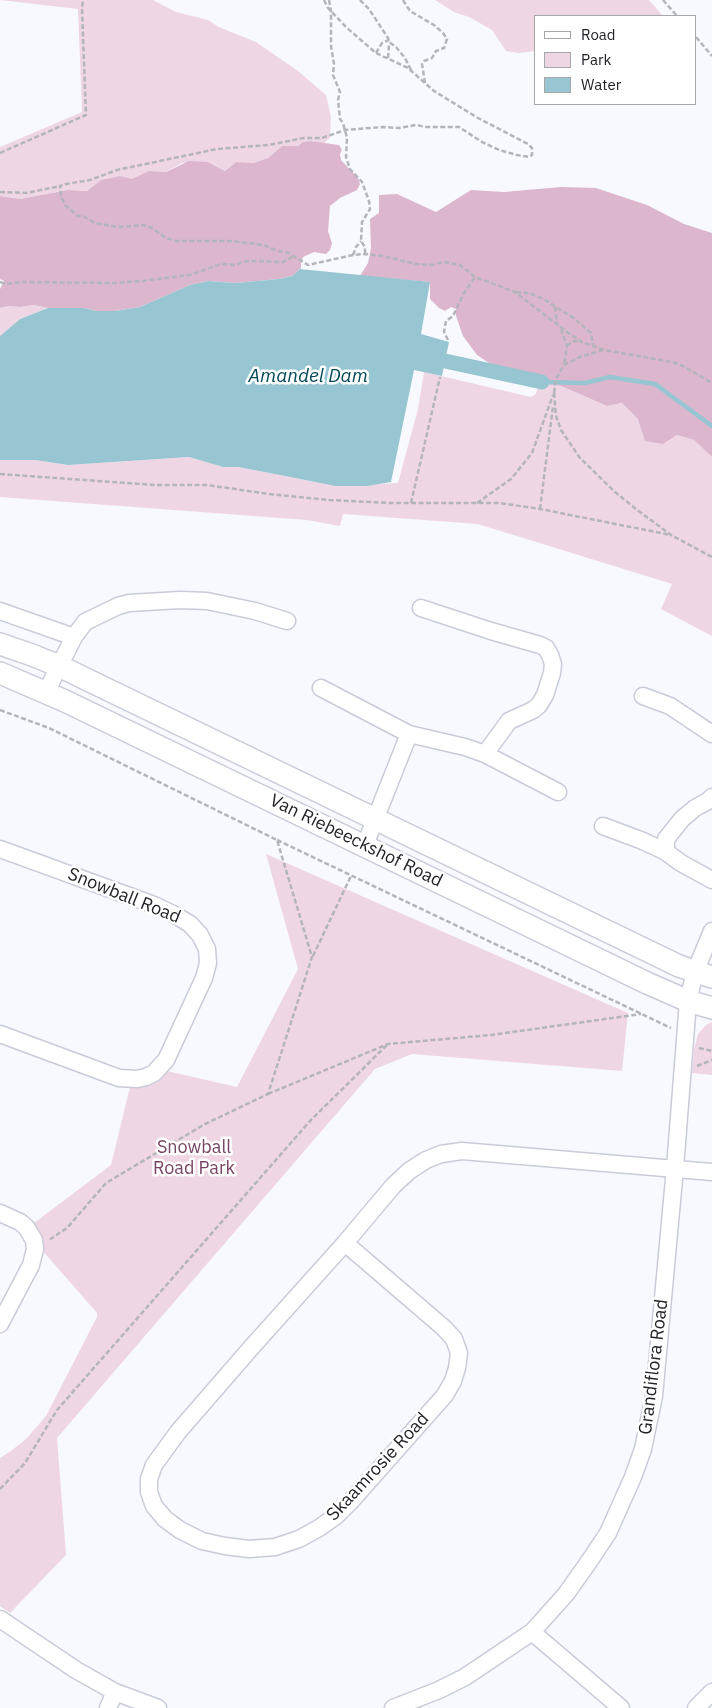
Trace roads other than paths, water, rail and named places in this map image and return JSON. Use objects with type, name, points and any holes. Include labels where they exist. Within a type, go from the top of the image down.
[{"type":"street","points":[[46,692],[74,636],[86,622],[118,606],[141,602],[207,600],[255,611],[287,621]]},
{"type":"street","points":[[421,608],[540,645],[546,648],[550,655],[553,664],[552,673],[545,695],[539,705],[509,721],[485,754]]},
{"type":"street","points":[[0,611],[74,636]]},
{"type":"street","name":"Van Riebeeckshof Road","points":[[0,644],[32,654],[59,666],[679,966],[704,975]]},
{"type":"street","name":"Van Riebeeckshof Road","points":[[0,673],[46,692],[598,959],[688,1001],[712,1008]]},
{"type":"street","points":[[321,688],[408,734],[465,747],[485,754],[558,792]]},
{"type":"street","points":[[643,696],[670,706],[712,734]]},
{"type":"street","points":[[365,845],[408,734]]},
{"type":"street","points":[[666,852],[666,839],[682,819],[712,797]]},
{"type":"street","points":[[603,826],[666,852],[681,863],[712,880]]},
{"type":"street","name":"Snowball Road","points":[[0,848],[154,905],[175,915],[190,924],[200,935],[208,949],[208,963],[204,978],[166,1060],[154,1073],[146,1077],[137,1079],[119,1078],[0,1034]]},
{"type":"street","name":"Grandiflora Road","points":[[393,1708],[439,1690],[465,1677],[532,1632],[566,1594],[608,1533],[622,1504],[643,1450],[654,1396],[688,1001],[704,975],[712,931]]},
{"type":"street","name":"Skaamrosie Road","points":[[345,1243],[444,1328],[454,1339],[459,1353],[458,1368],[445,1395],[336,1516],[299,1539],[275,1547],[249,1549],[202,1541],[180,1530],[165,1519],[154,1506],[149,1492],[149,1479],[154,1465],[178,1432],[387,1193],[409,1171],[426,1160],[441,1154],[462,1151],[712,1172]]},
{"type":"street","points":[[0,1213],[14,1218],[26,1227],[34,1240],[35,1249],[31,1265],[0,1324]]},
{"type":"street","points":[[0,1619],[76,1670],[115,1692],[158,1708]]},
{"type":"street","points":[[532,1632],[621,1708]]},
{"type":"street","points":[[108,1708],[115,1692]]},
{"type":"street","points":[[696,1708],[712,1692]]},
{"type":"water","name":"Amandel Dam","points":[[300,269],[430,282],[421,334],[449,342],[442,376],[414,370],[391,482],[367,486],[335,486],[238,467],[223,467],[189,457],[68,465],[35,460],[0,460],[0,336],[20,319],[48,308],[84,308],[96,311],[115,311],[140,307],[190,285],[208,281],[235,283],[279,279],[292,276]]},
{"type":"waterway","points":[[445,361],[542,382]]},
{"type":"waterway","points":[[542,382],[585,383],[610,377],[655,384],[712,426]]},
{"type":"park label","name":"Snowball Road Park","points":[[194,1158]]}]
